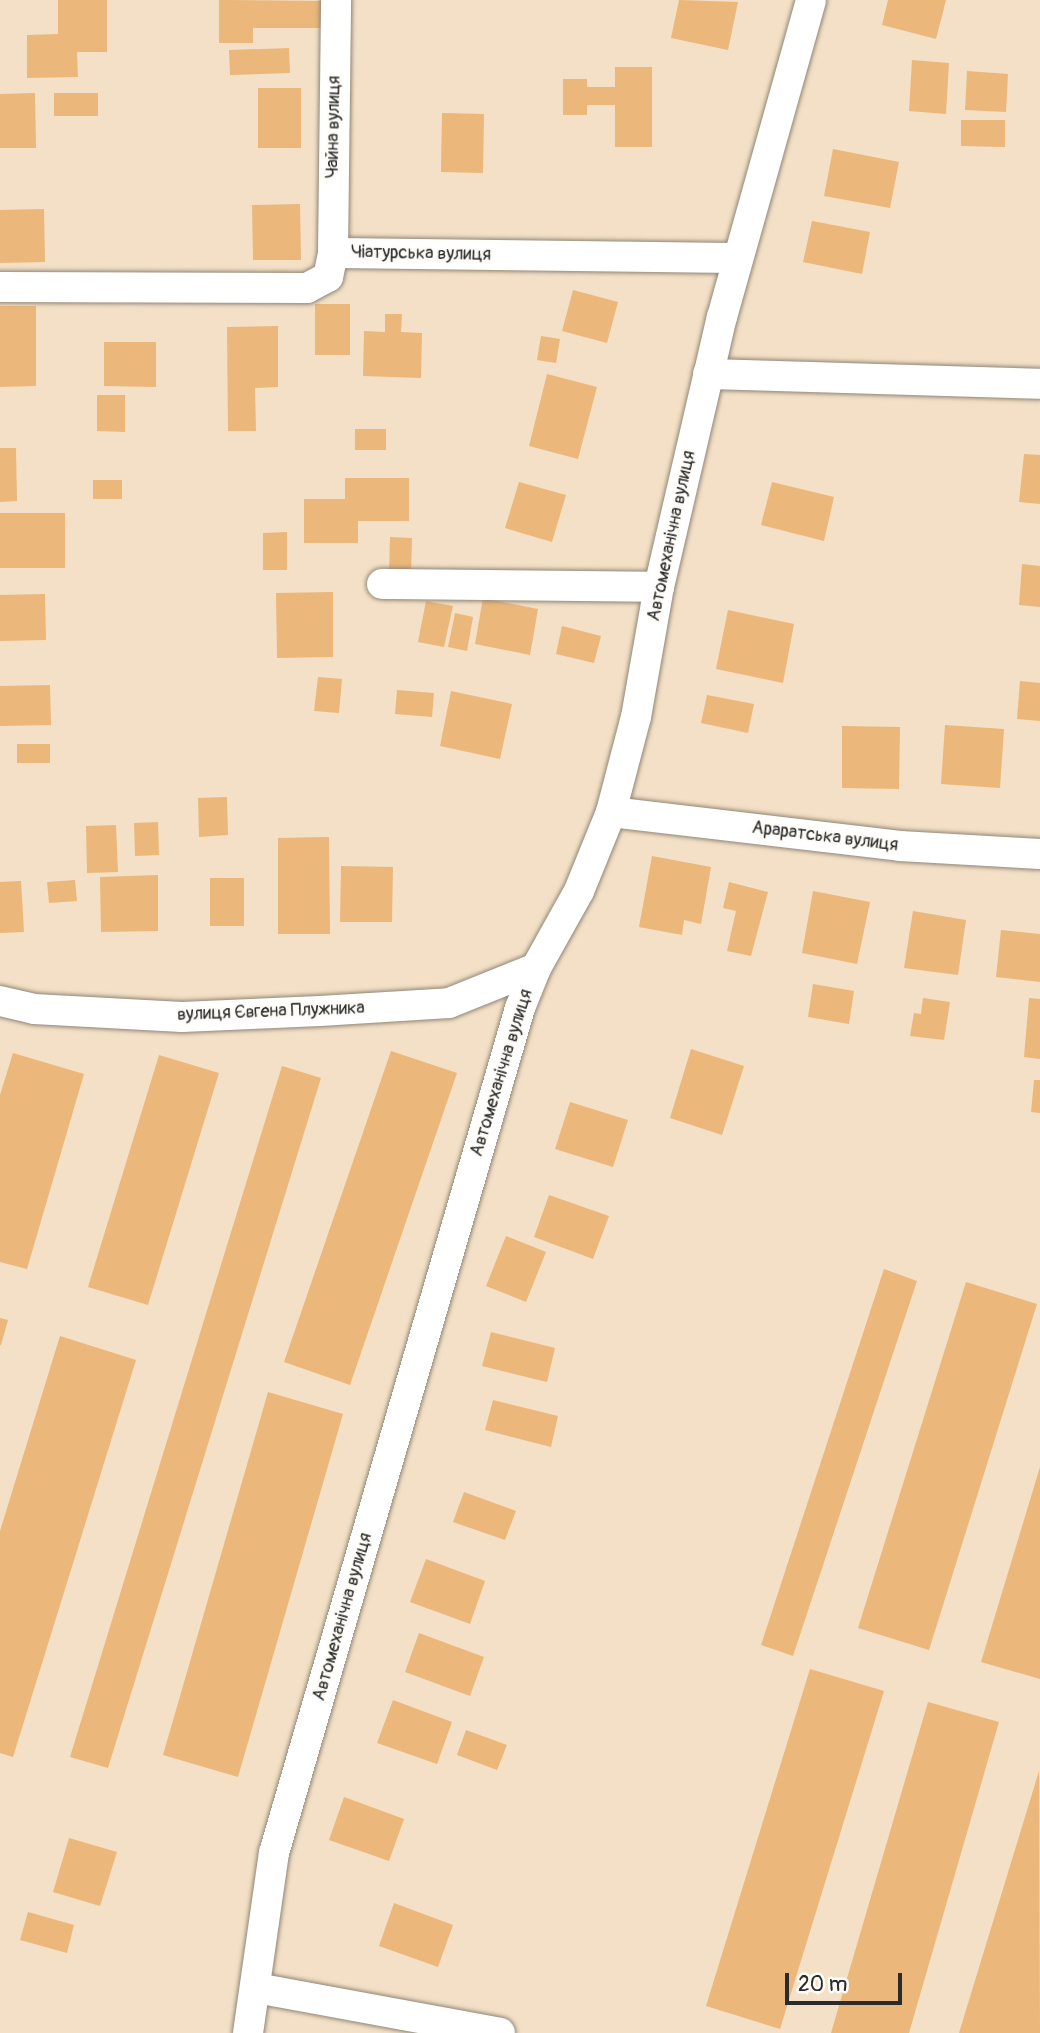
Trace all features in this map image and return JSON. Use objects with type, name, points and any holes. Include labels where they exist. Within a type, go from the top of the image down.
[{"type":"street","name":"Чайна вулиця","points":[[332,253],[336,0]]},
{"type":"street","name":"Автомеханічна вулиця","points":[[248,2033],[274,1853],[520,1007],[536,968],[579,891],[611,812],[636,717],[659,587],[708,374],[811,0]]},
{"type":"street","name":"Чіатурська вулиця","points":[[0,287],[307,288],[328,278],[332,253],[738,258]]},
{"type":"street","points":[[708,374],[1040,384]]},
{"type":"street","points":[[382,584],[659,587]]},
{"type":"street","name":"Араратська вулиця","points":[[611,812],[900,846],[1040,854]]},
{"type":"street","name":"вулиця Євгена Плужника","points":[[0,1000],[34,1009],[182,1017],[320,1012],[449,1003],[536,968]]},
{"type":"street","points":[[256,1988],[500,2033]]},
{"type":"building","points":[[58,0],[107,0],[107,52],[77,52],[78,77],[27,78],[27,35],[58,34]]},
{"type":"building","points":[[219,0],[321,1],[321,28],[253,28],[253,43],[219,43]]},
{"type":"building","points":[[679,0],[738,2],[728,50],[671,38]]},
{"type":"building","points":[[888,0],[946,0],[936,39],[882,25]]},
{"type":"building","points":[[289,48],[290,73],[230,75],[229,50]]},
{"type":"building","points":[[912,60],[949,63],[946,114],[909,111]]},
{"type":"building","points":[[615,67],[652,67],[652,147],[615,147],[615,105],[587,105],[587,115],[563,115],[563,79],[587,79],[587,87],[615,87]]},
{"type":"building","points":[[967,71],[1008,74],[1006,112],[965,110]]},
{"type":"building","points":[[258,88],[301,88],[301,148],[258,148]]},
{"type":"building","points":[[35,93],[36,148],[0,148],[0,94]]},
{"type":"building","points":[[54,93],[98,93],[98,116],[54,116]]},
{"type":"building","points":[[442,113],[484,114],[483,173],[441,172]]},
{"type":"building","points":[[961,120],[1005,120],[1005,147],[961,146]]},
{"type":"building","points":[[833,149],[899,162],[890,208],[824,196]]},
{"type":"building","points":[[300,204],[301,260],[253,260],[252,205]]},
{"type":"building","points":[[44,209],[45,262],[0,263],[0,210]]},
{"type":"building","points":[[812,221],[870,232],[862,274],[803,262]]},
{"type":"building","points":[[573,290],[618,302],[607,343],[562,331]]},
{"type":"building","points":[[315,304],[350,304],[350,355],[315,355]]},
{"type":"building","points":[[0,306],[36,306],[36,386],[0,387]]},
{"type":"building","points":[[385,314],[402,314],[401,332],[422,333],[421,378],[363,376],[364,331],[385,332]]},
{"type":"building","points":[[278,326],[278,387],[255,388],[256,431],[228,431],[227,327]]},
{"type":"building","points":[[541,336],[560,339],[556,363],[537,360]]},
{"type":"building","points":[[104,342],[156,342],[156,387],[104,386]]},
{"type":"building","points":[[547,374],[597,387],[578,459],[529,446]]},
{"type":"building","points":[[97,395],[125,395],[125,432],[97,431]]},
{"type":"building","points":[[355,429],[386,429],[386,450],[355,450]]},
{"type":"building","points":[[0,448],[16,448],[17,501],[0,502]]},
{"type":"building","points":[[1024,454],[1040,455],[1040,504],[1019,502]]},
{"type":"building","points":[[345,478],[409,478],[409,521],[358,521],[358,543],[304,543],[304,499],[345,499]]},
{"type":"building","points":[[93,480],[122,480],[122,499],[93,499]]},
{"type":"building","points":[[519,482],[566,495],[552,542],[505,528]]},
{"type":"building","points":[[772,482],[834,497],[824,541],[761,525]]},
{"type":"building","points":[[0,513],[65,513],[65,568],[0,568]]},
{"type":"building","points":[[287,532],[287,570],[263,570],[263,533]]},
{"type":"building","points":[[390,537],[412,538],[411,573],[389,573]]},
{"type":"building","points":[[1022,564],[1040,566],[1040,607],[1019,605]]},
{"type":"building","points":[[333,592],[333,657],[277,658],[276,593]]},
{"type":"building","points":[[45,594],[46,640],[0,641],[0,595]]},
{"type":"building","points":[[483,598],[538,609],[530,655],[475,644]]},
{"type":"building","points":[[426,601],[453,606],[444,647],[418,642]]},
{"type":"building","points":[[728,610],[794,624],[783,683],[716,669]]},
{"type":"building","points":[[455,613],[473,617],[467,651],[448,647]]},
{"type":"building","points":[[562,626],[601,636],[594,663],[556,654]]},
{"type":"building","points":[[318,677],[342,679],[339,713],[314,711]]},
{"type":"building","points":[[1020,681],[1040,683],[1040,721],[1017,719]]},
{"type":"building","points":[[50,685],[51,725],[0,726],[0,686]]},
{"type":"building","points":[[397,690],[434,693],[432,717],[395,714]]},
{"type":"building","points":[[451,691],[512,704],[500,759],[440,746]]},
{"type":"building","points":[[707,695],[754,704],[748,733],[701,723]]},
{"type":"building","points":[[945,725],[1004,729],[1000,788],[941,784]]},
{"type":"building","points":[[842,726],[900,727],[899,789],[842,788]]},
{"type":"building","points":[[17,744],[50,744],[50,763],[17,763]]},
{"type":"building","points":[[227,797],[228,835],[199,837],[198,798]]},
{"type":"building","points":[[158,822],[159,855],[135,856],[134,823]]},
{"type":"building","points":[[116,825],[118,872],[87,873],[86,826]]},
{"type":"building","points":[[329,837],[330,934],[278,934],[278,838]]},
{"type":"building","points":[[652,856],[711,867],[701,924],[684,920],[682,935],[639,927]]},
{"type":"building","points":[[341,866],[393,867],[392,922],[340,922]]},
{"type":"building","points":[[158,875],[158,931],[101,932],[100,877]]},
{"type":"building","points":[[210,878],[244,878],[244,926],[210,926]]},
{"type":"building","points":[[75,880],[77,901],[49,903],[47,882]]},
{"type":"building","points":[[21,881],[24,932],[0,933],[0,882]]},
{"type":"building","points":[[729,882],[768,892],[751,956],[727,951],[736,911],[723,908]]},
{"type":"building","points":[[813,891],[870,902],[857,964],[802,953]]},
{"type":"building","points":[[913,911],[966,920],[958,975],[904,968]]},
{"type":"building","points":[[1001,930],[1040,934],[1040,982],[996,977]]},
{"type":"building","points":[[813,984],[854,991],[849,1024],[808,1017]]},
{"type":"building","points":[[923,998],[950,1002],[944,1040],[910,1036],[914,1013],[921,1014]]},
{"type":"building","points":[[1029,998],[1040,999],[1040,1059],[1024,1057]]},
{"type":"building","points":[[691,1049],[744,1066],[722,1135],[670,1118]]},
{"type":"building","points":[[391,1051],[457,1073],[350,1385],[284,1362]]},
{"type":"building","points":[[13,1053],[84,1074],[27,1269],[0,1262],[0,1095]]},
{"type":"building","points":[[159,1055],[219,1073],[148,1305],[88,1287]]},
{"type":"building","points":[[282,1066],[321,1078],[108,1768],[70,1757]]},
{"type":"building","points":[[1034,1080],[1040,1080],[1040,1113],[1031,1112]]},
{"type":"building","points":[[570,1102],[628,1120],[613,1167],[555,1149]]},
{"type":"building","points":[[549,1195],[609,1216],[593,1259],[534,1237]]},
{"type":"building","points":[[506,1236],[546,1252],[526,1302],[486,1286]]},
{"type":"building","points":[[884,1269],[917,1281],[793,1656],[761,1645]]},
{"type":"building","points":[[966,1282],[1037,1304],[929,1650],[858,1628]]},
{"type":"building","points":[[0,1318],[8,1320],[1,1345],[0,1345]]},
{"type":"building","points":[[491,1332],[555,1348],[547,1382],[482,1366]]},
{"type":"building","points":[[60,1336],[136,1360],[13,1757],[0,1753],[0,1531]]},
{"type":"building","points":[[268,1392],[343,1414],[238,1777],[163,1755]]},
{"type":"building","points":[[493,1400],[558,1416],[551,1447],[485,1430]]},
{"type":"building","points":[[1040,1467],[1040,1679],[981,1662]]},
{"type":"building","points":[[464,1492],[516,1511],[505,1540],[453,1522]]},
{"type":"building","points":[[426,1559],[485,1581],[470,1624],[410,1602]]},
{"type":"building","points":[[419,1633],[484,1657],[470,1696],[405,1672]]},
{"type":"building","points":[[810,1669],[884,1691],[780,2029],[706,2006]]},
{"type":"building","points":[[393,1700],[452,1722],[437,1764],[377,1743]]},
{"type":"building","points":[[928,1702],[999,1722],[909,2033],[831,2033]]},
{"type":"building","points":[[466,1730],[507,1745],[497,1770],[457,1755]]},
{"type":"building","points":[[1039,1771],[1040,2033],[959,2033]]},
{"type":"building","points":[[344,1797],[404,1819],[389,1861],[329,1840]]},
{"type":"building","points":[[69,1838],[117,1852],[100,1906],[53,1892]]},
{"type":"building","points":[[394,1903],[453,1925],[438,1967],[379,1946]]},
{"type":"building","points":[[28,1912],[74,1925],[67,1953],[20,1940]]}]
